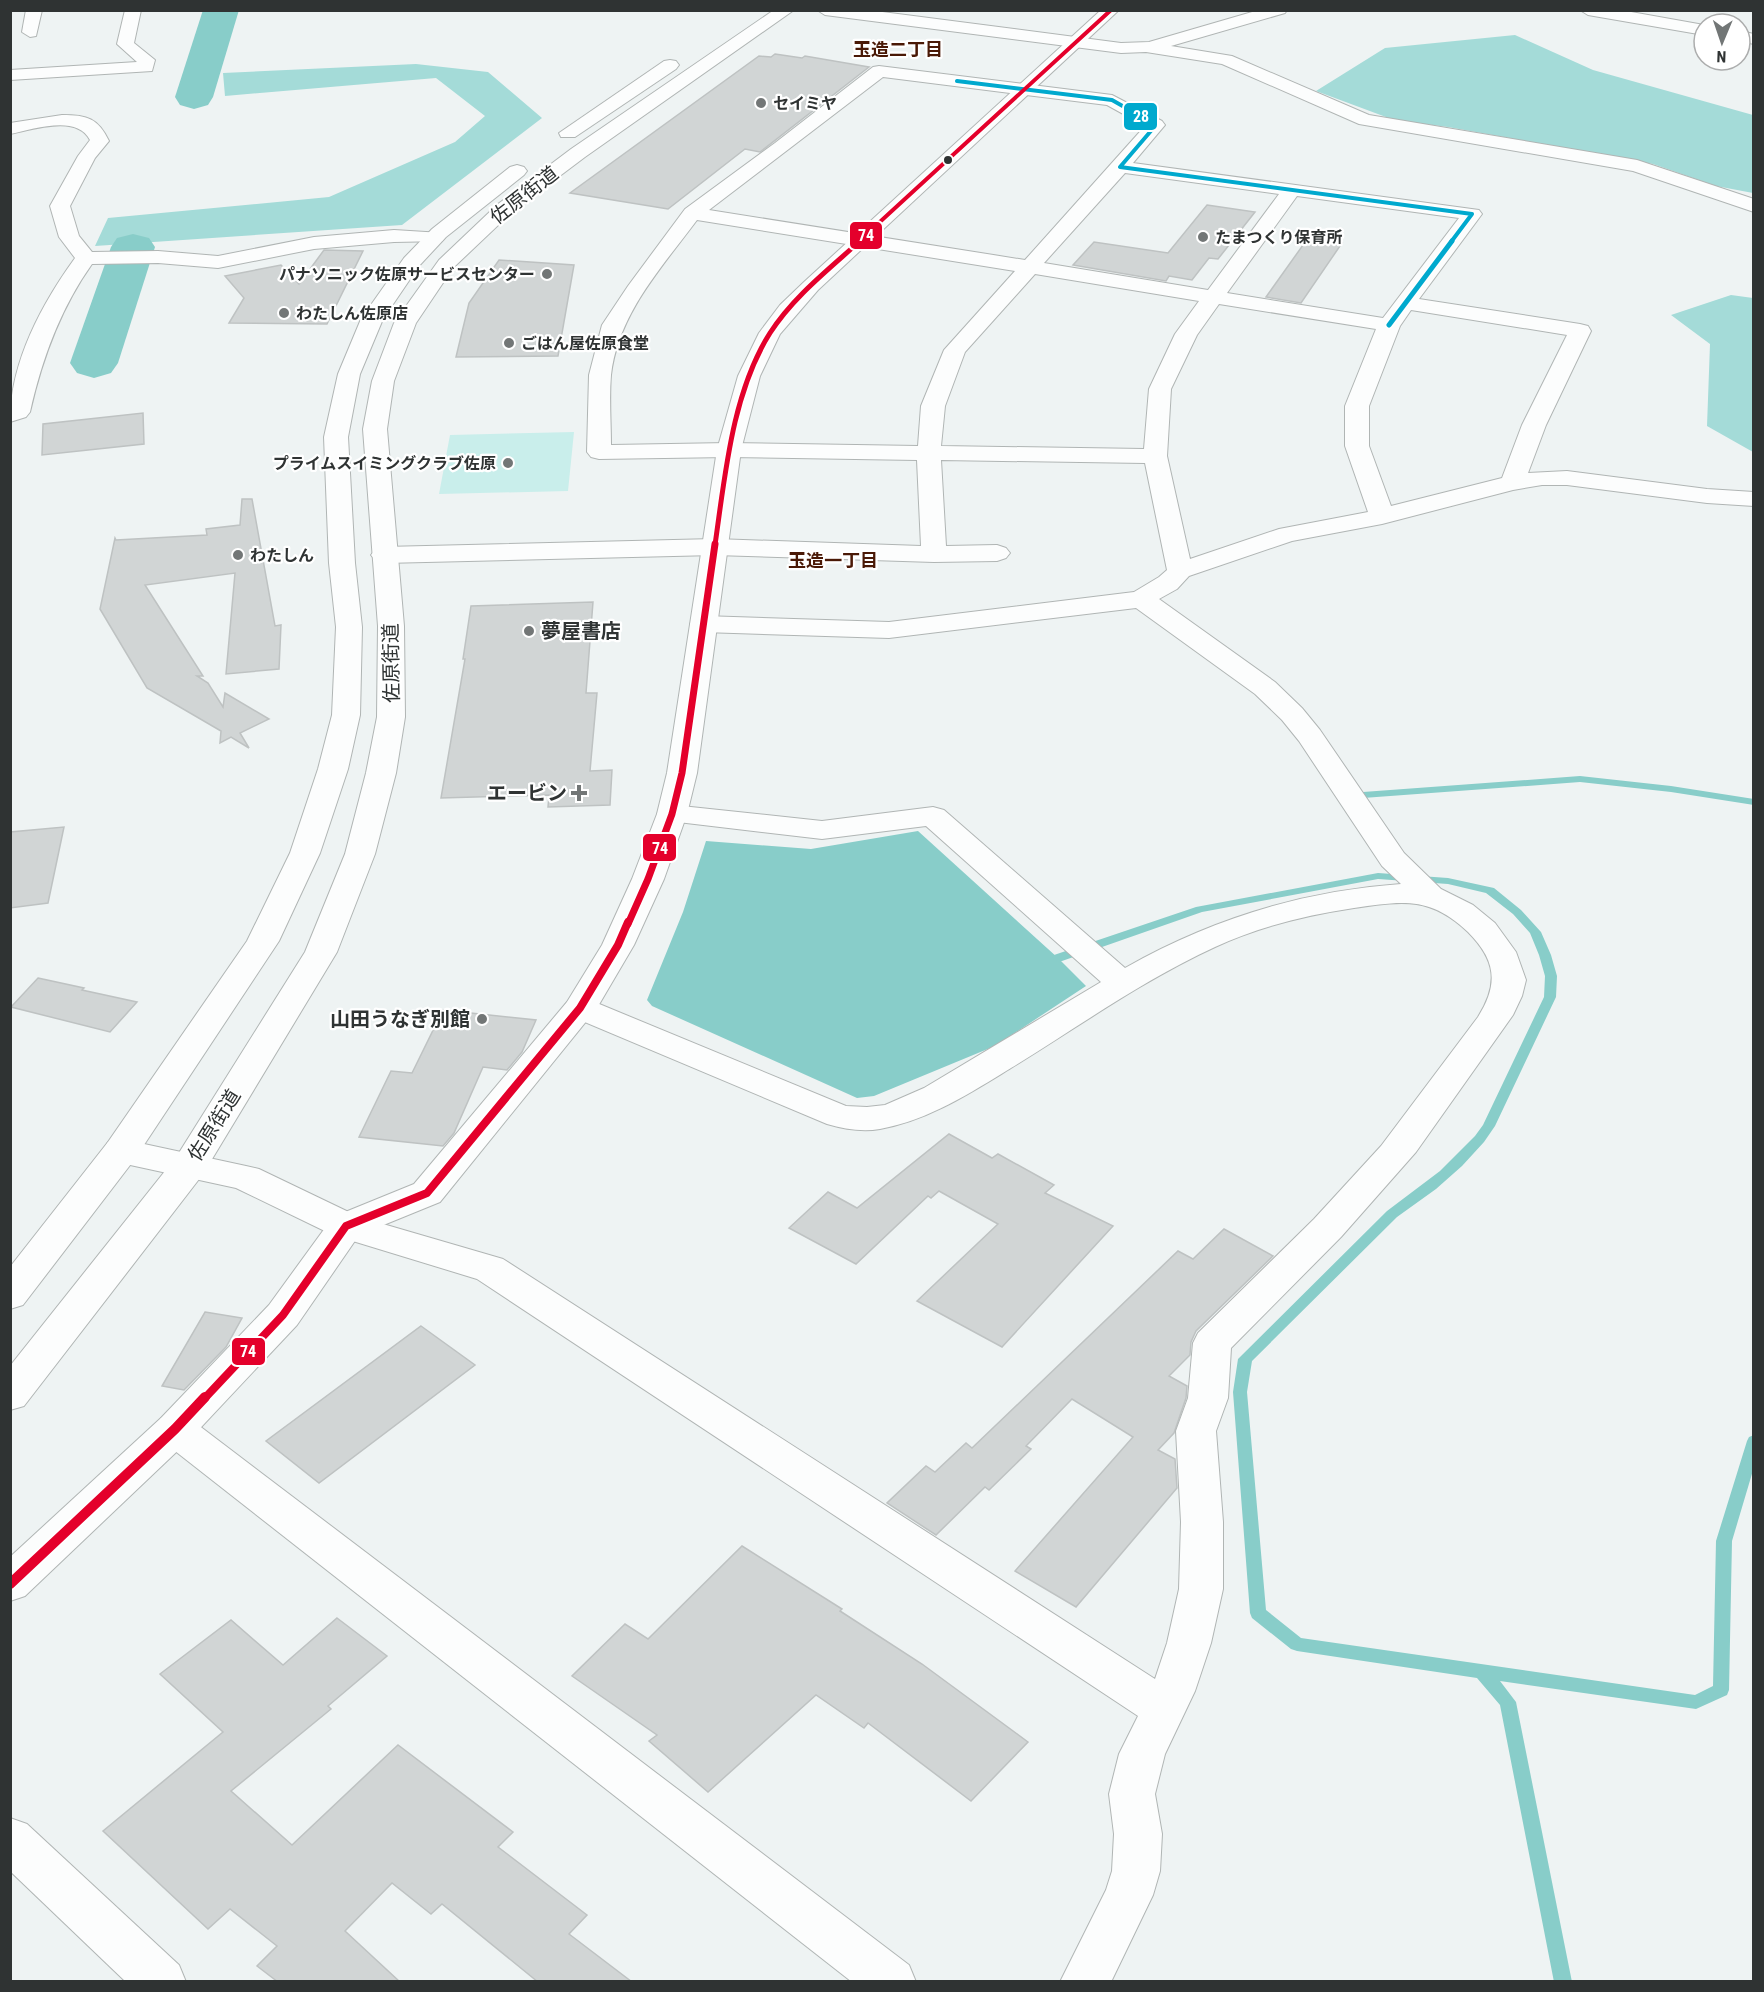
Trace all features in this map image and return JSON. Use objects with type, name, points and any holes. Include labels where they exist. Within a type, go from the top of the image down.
[{"type":"main road","points":[[30,32],[34,10]]},
{"type":"main road","points":[[10,75],[146,68],[146,60],[125,44],[133,10]]},
{"type":"main road","name":"佐原街道","points":[[10,1395],[190,1165],[321,952],[360,854],[381,773],[391,717],[392,626],[384,555],[375,429],[383,381],[405,323],[446,264],[476,233],[505,208],[578,153],[786,10]]},
{"type":"main road","points":[[825,10],[1121,48],[1146,48],[1226,60],[1365,120],[1636,166],[1754,206]]},
{"type":"main road","points":[[10,1584],[175,1429],[283,1315],[346,1226],[426,1193],[580,1008],[618,945],[648,879],[672,814],[682,773],[729,450],[749,376],[770,333],[788,310],[1110,10]]},
{"type":"main road","points":[[1146,48],[1279,10]]},
{"type":"main road","points":[[1588,10],[1692,28]]},
{"type":"main road","name":"佐原街道","points":[[10,1295],[121,1151],[263,941],[304,853],[333,769],[346,715],[349,627],[342,563],[336,437],[349,374],[372,319],[411,262],[435,237],[546,148],[686,53]]},
{"type":"main road","points":[[934,554],[929,453],[933,406],[955,350],[1156,125],[1112,100],[879,71],[782,147],[692,213],[635,290],[613,325],[600,375],[599,452],[729,450],[929,453],[1155,456]]},
{"type":"main road","points":[[10,129],[48,120],[88,124],[96,134],[100,141],[87,156],[60,206],[69,237],[95,257],[158,257],[218,262],[314,243],[394,236],[435,237]]},
{"type":"main road","points":[[1119,167],[1472,214],[1389,325],[1357,406],[1357,446],[1382,517]]},
{"type":"main road","points":[[1180,571],[1155,456],[1160,389],[1186,334],[1292,190]]},
{"type":"main road","points":[[692,213],[1389,325]]},
{"type":"main road","points":[[10,415],[18,412],[34,354],[68,280],[95,257]]},
{"type":"main road","points":[[1404,303],[1580,331],[1517,467],[1513,483]]},
{"type":"main road","points":[[703,624],[889,630],[1141,599],[1168,583],[1180,571],[1288,534],[1382,517],[1513,483],[1542,478],[1567,478],[1707,496],[1754,499]]},
{"type":"main road","points":[[384,555],[715,547],[934,554],[996,553]]},
{"type":"main road","points":[[1085,1982],[1129,1895],[1136,1871],[1138,1834],[1132,1794],[1142,1754],[1173,1691],[1189,1643],[1201,1588],[1202,1522],[1196,1431],[1208,1398],[1212,1343],[1339,1216],[1395,1154],[1487,1027],[1502,1004],[1511,982],[1504,958],[1493,938],[1453,906],[1429,895],[1393,859],[1310,736],[1292,714],[1265,688],[1141,599]]},
{"type":"main road","points":[[672,814],[822,830],[933,816],[1122,984]]},
{"type":"main road","points":[[580,1008],[839,1116],[865,1121],[893,1115],[924,1103],[961,1083],[1122,984],[1205,938],[1236,927],[1349,900],[1399,894],[1429,895]]},
{"type":"main road","points":[[121,1151],[246,1178],[346,1226],[490,1269],[1164,1709]]},
{"type":"main road","points":[[175,1429],[891,1982]]},
{"type":"main road","points":[[10,1839],[161,1982]]},
{"type":"shaded area","points":[[1515,35],[1593,70],[1753,115],[1753,193],[1716,186],[1653,164],[1448,127],[1394,120],[1316,91],[1385,48]]},
{"type":"shaded area","points":[[416,64],[488,72],[542,118],[402,225],[95,246],[108,218],[329,197],[455,142],[485,116],[436,78],[225,96],[223,73]]},
{"type":"shaded area","points":[[1731,295],[1753,298],[1753,452],[1707,426],[1710,344],[1671,315]]},
{"type":"shaded area","name":"プライムスイミングクラブ佐原","points":[[574,432],[568,491],[439,494],[450,435]]},
{"type":"shaded area","points":[[918,831],[1086,986],[995,1046],[874,1096],[857,1098],[652,1006],[647,1000],[683,912],[706,841],[811,849]]},
{"type":"building","name":"セイミヤ","points":[[775,54],[802,58],[805,56],[869,67],[760,152],[745,149],[668,209],[570,193],[759,56],[771,57]]},
{"type":"building","points":[[1207,205],[1255,212],[1218,259],[1209,258],[1192,280],[1169,276],[1166,281],[1073,265],[1094,242],[1168,253]]},
{"type":"building","points":[[1308,238],[1342,243],[1301,303],[1266,297]]},
{"type":"building","points":[[324,250],[363,251],[327,324],[229,323],[244,298],[225,276],[281,265],[299,284]]},
{"type":"building","points":[[499,260],[574,265],[558,356],[456,357],[469,303]]},
{"type":"building","points":[[143,413],[144,444],[42,455],[43,424]]},
{"type":"building","points":[[242,499],[252,499],[275,626],[281,625],[279,669],[226,674],[235,573],[145,585],[203,676],[197,676],[208,683],[223,707],[225,693],[269,719],[240,733],[249,748],[231,737],[220,743],[221,731],[147,688],[100,609],[115,538],[116,540],[207,535],[206,529],[240,525]]},
{"type":"building","points":[[593,602],[586,693],[597,693],[590,771],[612,770],[610,805],[548,807],[549,795],[441,798],[465,659],[463,659],[471,606]]},
{"type":"building","points":[[64,827],[48,903],[10,908],[10,832]]},
{"type":"building","points":[[38,978],[137,1002],[110,1032],[11,1007]]},
{"type":"building","points":[[443,1010],[536,1020],[522,1052],[507,1070],[483,1067],[454,1133],[443,1146],[359,1137],[391,1071],[412,1073]]},
{"type":"building","points":[[949,1134],[992,1158],[998,1154],[1054,1185],[1045,1193],[1113,1226],[1002,1347],[917,1301],[998,1224],[939,1191],[931,1198],[928,1196],[856,1264],[789,1228],[828,1192],[857,1208]]},
{"type":"building","points":[[1224,1229],[1273,1256],[1196,1331],[1191,1342],[1190,1355],[1169,1376],[1187,1386],[1186,1398],[1174,1433],[1158,1450],[1175,1459],[1177,1488],[1076,1607],[1015,1571],[1133,1437],[1072,1399],[1026,1446],[1031,1449],[989,1490],[985,1487],[936,1535],[887,1503],[926,1466],[935,1472],[966,1443],[972,1448],[1178,1251],[1193,1259]]},
{"type":"building","points":[[205,1312],[242,1318],[226,1347],[184,1390],[162,1386]]},
{"type":"building","points":[[421,1326],[475,1365],[319,1483],[266,1441]]},
{"type":"building","points":[[742,1546],[842,1609],[840,1611],[922,1664],[1028,1742],[971,1801],[868,1723],[864,1728],[816,1695],[708,1792],[649,1741],[657,1735],[572,1676],[625,1624],[648,1639]]},
{"type":"building","points":[[337,1618],[387,1656],[328,1706],[331,1709],[231,1791],[292,1845],[398,1745],[513,1832],[498,1847],[587,1915],[569,1934],[632,1982],[538,1982],[442,1904],[431,1914],[392,1883],[345,1931],[400,1982],[278,1982],[257,1966],[277,1946],[230,1909],[208,1929],[103,1831],[223,1732],[160,1674],[231,1620],[283,1665]]},
{"type":"waterway","points":[[194,97],[221,10]]},
{"type":"waterway","points":[[94,363],[133,247]]},
{"type":"waterway","points":[[1363,795],[1580,779],[1671,789],[1754,802]]},
{"type":"waterway","points":[[1058,958],[1200,909],[1378,876],[1448,881],[1490,890],[1517,912],[1535,932],[1551,976],[1550,997],[1489,1126],[1457,1163],[1418,1196],[1392,1214],[1245,1359],[1240,1392],[1258,1613],[1297,1644],[1482,1672]]},
{"type":"waterway","points":[[1482,1672],[1696,1702],[1721,1690],[1724,1541],[1754,1441]]},
{"type":"waterway","points":[[1482,1672],[1508,1702],[1563,1982]]},
{"type":"transit line","name":"74","points":[[10,1584],[175,1429],[283,1315],[346,1226],[427,1193],[580,1008],[618,945],[648,879],[672,814],[682,773],[729,450],[749,376],[770,333],[811,286],[1111,10]]},
{"type":"transit line","name":"28","points":[[957,81],[1112,100],[1156,125],[1120,167],[1472,214],[1389,325]]},
{"type":"place","name":"セイミヤ","points":[[761,103]]},
{"type":"place","name":"たまつくり保育所","points":[[1203,237]]},
{"type":"place","name":"パナソニック佐原サービスセンター","points":[[547,274]]},
{"type":"place","name":"わたしん佐原店","points":[[284,313]]},
{"type":"place","name":"ごはん屋佐原食堂","points":[[509,343]]},
{"type":"place","name":"プライムスイミングクラブ佐原","points":[[508,463]]},
{"type":"place","name":"わたしん","points":[[238,555]]},
{"type":"place","name":"夢屋書店","points":[[529,631]]},
{"type":"place","name":"エービン","points":[[579,793]]},
{"type":"place","name":"山田うなぎ別館","points":[[482,1019]]},
{"type":"district","name":"玉造二丁目","points":[[898,49]]},
{"type":"district","name":"玉造一丁目","points":[[833,560]]}]
